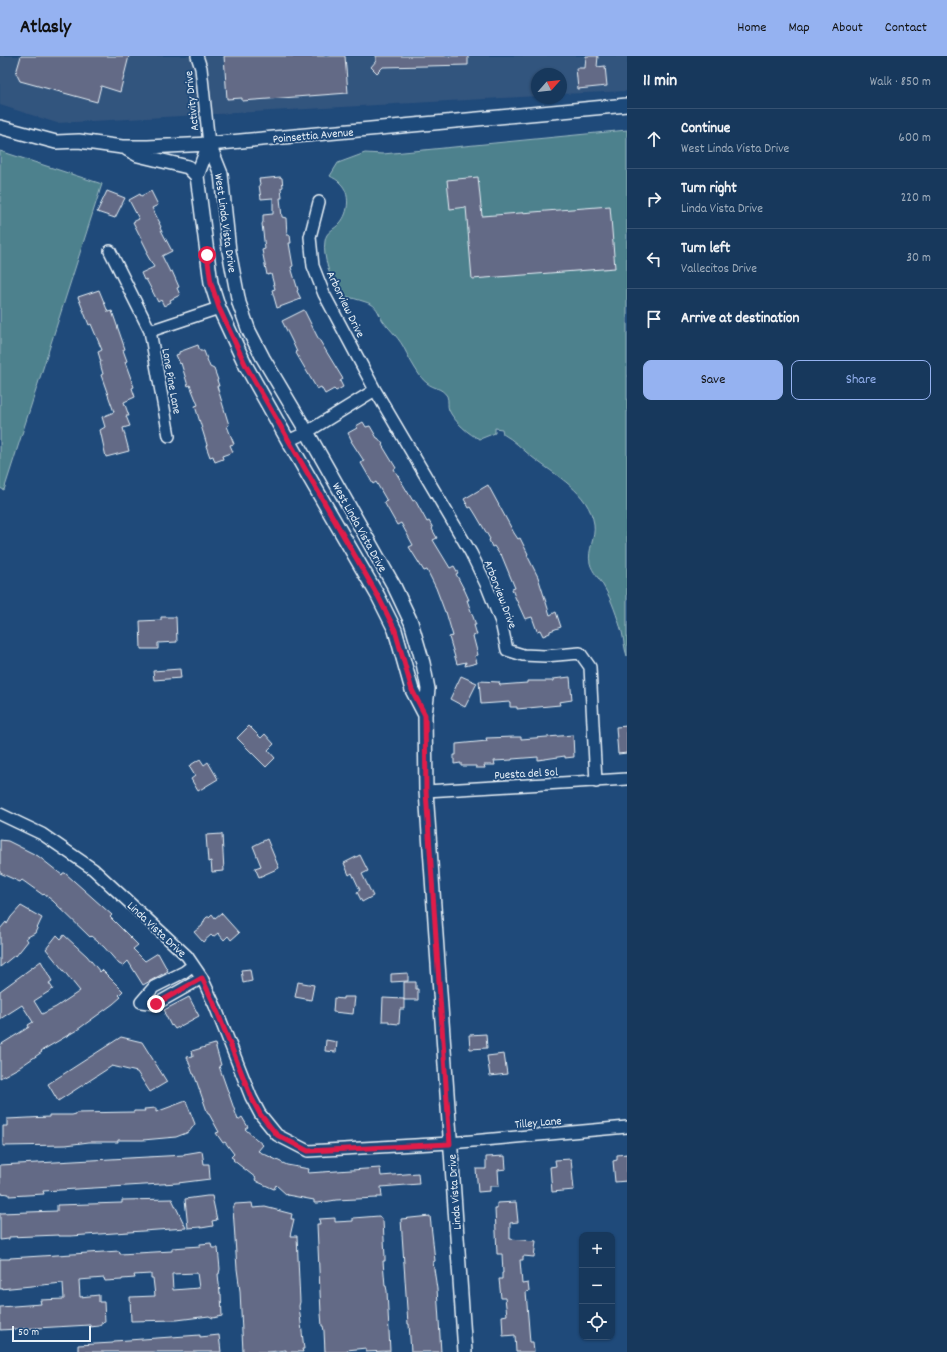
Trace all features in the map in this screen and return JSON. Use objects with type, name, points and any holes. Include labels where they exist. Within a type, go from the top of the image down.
[{"type":"main road","name":"Poinsettia Avenue","points":[[0,127],[56,142],[79,141],[122,147],[148,147],[209,144],[627,105]]},
{"type":"main road","name":"West Linda Vista Drive","points":[[209,144],[197,176],[211,283],[219,308],[246,366],[378,596],[395,630],[412,690],[425,715]]},
{"type":"main road","name":"West Linda Vista Drive","points":[[209,144],[221,174],[229,251],[238,303],[249,331],[259,352],[307,432],[394,586],[411,622],[423,663],[428,689],[425,715],[426,791],[450,1144]]},
{"type":"main road","points":[[122,147],[138,155],[188,167],[197,176]]},
{"type":"main road","name":"Linda Vista Drive","points":[[450,1144],[465,1352]]},
{"type":"street","name":"Activity Drive","points":[[197,56],[201,68],[209,144]]},
{"type":"street","name":"Arborview Drive","points":[[319,202],[310,237],[313,266],[324,294],[376,390],[471,553],[486,584],[501,622],[507,650],[523,656],[580,653],[590,667],[596,782]]},
{"type":"street","name":"Lone Pine Lane","points":[[110,251],[150,331],[169,436]]},
{"type":"street","points":[[150,331],[219,308]]},
{"type":"street","points":[[288,441],[307,432],[376,390]]},
{"type":"street","name":"Puesta del Sol","points":[[426,791],[627,779]]},
{"type":"street","name":"Linda Vista Drive","points":[[0,814],[42,834],[93,869],[187,956],[202,978],[215,1006],[251,1097],[260,1114],[277,1135],[308,1151],[450,1144]]},
{"type":"street","points":[[193,965],[184,972],[154,987],[141,1002],[156,1004],[202,978]]},
{"type":"street","name":"Tilley Lane","points":[[450,1144],[627,1127]]},
{"type":"shaded area","points":[[0,56],[627,56],[627,91],[567,94],[567,68],[531,68],[531,96],[57,123],[0,105]]},
{"type":"green space","points":[[627,130],[627,656],[622,632],[612,603],[590,563],[589,558],[594,534],[594,524],[591,513],[578,493],[570,485],[503,434],[502,429],[495,428],[495,433],[480,439],[462,427],[449,410],[448,400],[445,393],[424,381],[401,342],[383,321],[375,308],[371,304],[364,301],[338,295],[328,269],[324,247],[327,235],[343,219],[348,203],[344,187],[330,176],[338,163],[365,153],[383,154]]},
{"type":"green space","points":[[0,151],[102,184],[4,490],[0,488]]},
{"type":"building","points":[[21,56],[129,56],[120,92],[101,86],[97,102],[20,81],[16,73]]},
{"type":"building","points":[[224,56],[345,56],[348,93],[242,101],[242,98],[227,99]]},
{"type":"building","points":[[376,56],[468,56],[468,65],[383,67],[377,73],[371,67],[376,61]]},
{"type":"building","points":[[586,56],[598,56],[597,67],[605,66],[607,86],[578,89],[576,68],[585,68]]},
{"type":"building","points":[[478,177],[482,216],[610,206],[615,268],[472,279],[466,207],[450,209],[447,180]]},
{"type":"building","points":[[282,178],[283,187],[281,188],[282,198],[280,198],[282,217],[286,218],[287,235],[290,235],[291,243],[289,243],[293,266],[291,267],[298,290],[297,291],[301,299],[277,308],[272,290],[275,289],[271,274],[267,275],[262,250],[265,249],[262,224],[263,215],[273,214],[273,198],[261,199],[259,179]]},
{"type":"building","points":[[107,191],[125,198],[115,218],[97,212]]},
{"type":"building","points":[[151,191],[158,205],[152,208],[172,251],[162,256],[170,272],[172,271],[179,287],[177,288],[180,295],[170,300],[171,302],[164,306],[161,300],[158,302],[146,279],[144,280],[141,273],[154,267],[146,253],[148,252],[133,222],[139,219],[129,200],[140,194],[141,196]]},
{"type":"building","points":[[99,290],[108,312],[112,311],[125,349],[123,350],[127,361],[125,362],[134,387],[132,388],[135,397],[124,402],[129,416],[126,416],[130,426],[123,428],[129,451],[106,457],[100,430],[105,427],[102,417],[114,412],[101,375],[103,374],[98,352],[102,350],[91,324],[89,325],[78,297]]},
{"type":"building","points":[[304,310],[317,336],[343,379],[340,381],[343,387],[336,391],[334,389],[325,394],[321,387],[317,389],[296,353],[297,352],[282,321]]},
{"type":"building","points":[[198,345],[200,351],[204,351],[210,367],[214,369],[218,380],[219,386],[217,386],[229,425],[227,426],[234,444],[230,445],[233,452],[222,456],[223,459],[215,462],[213,456],[210,457],[206,446],[207,445],[195,406],[198,405],[190,385],[188,386],[181,363],[180,364],[176,355],[179,354],[179,352]]},
{"type":"building","points":[[363,422],[366,427],[370,426],[377,438],[383,444],[382,445],[396,468],[394,469],[404,486],[413,501],[415,500],[427,522],[429,521],[433,528],[432,529],[437,538],[433,540],[450,568],[454,566],[458,573],[456,574],[469,600],[467,600],[476,625],[474,625],[477,635],[473,636],[478,655],[475,656],[477,663],[465,666],[466,662],[457,664],[449,637],[453,636],[446,612],[436,588],[427,570],[424,571],[409,547],[413,545],[401,523],[397,525],[384,502],[387,501],[376,482],[373,484],[361,463],[364,461],[351,441],[348,433],[357,428],[356,426]]},
{"type":"building","points":[[488,485],[514,533],[518,539],[520,538],[528,554],[527,555],[538,577],[550,615],[556,612],[561,627],[550,631],[550,633],[543,636],[540,630],[537,631],[532,617],[525,619],[512,589],[515,588],[501,554],[500,555],[494,546],[492,547],[489,540],[490,539],[476,515],[471,507],[469,508],[464,499]]},
{"type":"building","points":[[161,617],[176,617],[177,642],[158,643],[158,649],[141,649],[140,621],[161,620]]},
{"type":"building","points":[[180,669],[181,678],[154,680],[153,671]]},
{"type":"building","points":[[461,676],[477,683],[465,707],[450,699]]},
{"type":"building","points":[[570,677],[572,700],[559,702],[560,705],[517,709],[517,707],[510,707],[510,702],[481,704],[479,681],[499,682],[500,685],[527,683],[527,681],[553,681],[553,679]]},
{"type":"building","points":[[249,726],[261,738],[265,734],[274,744],[268,750],[275,758],[266,767],[237,738]]},
{"type":"building","points":[[627,726],[627,753],[618,754],[616,727]]},
{"type":"building","points":[[573,735],[574,757],[565,758],[565,756],[538,760],[538,757],[494,761],[495,765],[484,765],[485,768],[476,768],[476,766],[461,766],[461,763],[454,764],[456,744],[487,741],[486,738],[521,737],[521,739]]},
{"type":"building","points":[[200,759],[204,765],[208,762],[218,779],[198,791],[191,779],[195,776],[189,766]]},
{"type":"building","points":[[222,834],[224,871],[212,872],[211,861],[208,862],[206,835]]},
{"type":"building","points":[[267,839],[279,868],[259,877],[255,868],[261,866],[253,846]]},
{"type":"building","points":[[0,840],[8,841],[38,856],[62,875],[65,873],[112,915],[110,917],[138,945],[133,949],[145,961],[158,953],[168,971],[143,985],[128,961],[123,966],[119,964],[104,947],[91,936],[90,937],[53,901],[22,880],[20,882],[0,873]]},
{"type":"building","points":[[360,855],[368,871],[362,874],[373,896],[362,902],[357,892],[360,890],[352,873],[349,875],[344,863]]},
{"type":"building","points":[[21,906],[42,918],[35,933],[26,938],[28,941],[16,956],[15,955],[0,967],[0,929],[6,922],[7,924]]},
{"type":"building","points":[[221,913],[239,933],[231,940],[228,936],[224,940],[218,933],[213,937],[211,935],[203,942],[194,932],[202,926],[207,917],[212,914],[215,918]]},
{"type":"building","points":[[57,935],[61,939],[64,935],[87,956],[100,972],[102,970],[123,991],[119,995],[121,997],[77,1030],[41,1051],[42,1052],[20,1067],[0,1078],[0,1045],[29,1027],[28,1025],[33,1022],[22,1005],[0,1019],[0,991],[41,961],[52,981],[49,983],[53,989],[34,1001],[42,1014],[56,1007],[80,991],[46,949]]},
{"type":"building","points":[[250,969],[252,981],[243,983],[241,970]]},
{"type":"building","points":[[408,973],[408,981],[391,982],[391,974]]},
{"type":"building","points":[[298,982],[314,985],[311,1000],[295,997]]},
{"type":"building","points":[[404,982],[416,982],[416,989],[418,989],[418,1000],[404,1000]]},
{"type":"building","points":[[189,997],[199,1016],[175,1029],[172,1025],[171,1026],[164,1010]]},
{"type":"building","points":[[343,997],[355,997],[353,1014],[333,1012],[334,998],[343,999]]},
{"type":"building","points":[[383,998],[404,999],[404,1009],[400,1009],[399,1024],[389,1023],[389,1021],[382,1021]]},
{"type":"building","points":[[486,1034],[487,1048],[470,1049],[469,1035]]},
{"type":"building","points":[[121,1037],[142,1042],[167,1082],[150,1092],[137,1072],[112,1066],[58,1101],[48,1084]]},
{"type":"building","points":[[326,1040],[337,1042],[336,1052],[325,1051]]},
{"type":"building","points":[[215,1044],[221,1065],[219,1066],[238,1120],[242,1117],[248,1127],[245,1129],[263,1145],[258,1151],[287,1165],[309,1169],[308,1173],[380,1168],[381,1176],[418,1173],[419,1184],[381,1187],[382,1197],[377,1198],[336,1200],[314,1203],[314,1200],[287,1195],[276,1185],[274,1189],[255,1180],[256,1178],[233,1160],[234,1159],[231,1157],[234,1154],[216,1133],[219,1132],[208,1114],[187,1057],[193,1056],[192,1051]]},
{"type":"building","points":[[504,1054],[507,1074],[490,1076],[487,1056]]},
{"type":"building","points":[[186,1101],[195,1124],[189,1132],[176,1137],[143,1140],[118,1140],[118,1142],[89,1142],[66,1145],[3,1146],[3,1126],[7,1126],[7,1119],[49,1117],[49,1115],[72,1115],[76,1113],[134,1112],[156,1108],[156,1112]]},
{"type":"building","points":[[202,1151],[204,1164],[209,1164],[210,1179],[178,1183],[43,1191],[44,1194],[9,1196],[9,1194],[0,1193],[0,1165],[184,1155]]},
{"type":"building","points":[[627,1154],[627,1181],[615,1182],[613,1161],[617,1160],[617,1155]]},
{"type":"building","points":[[505,1156],[506,1169],[498,1170],[499,1186],[490,1186],[490,1191],[478,1192],[476,1169],[486,1169],[486,1157]]},
{"type":"building","points":[[571,1159],[574,1190],[552,1192],[550,1167],[556,1166],[555,1160]]},
{"type":"building","points":[[212,1196],[217,1220],[212,1221],[213,1226],[188,1228],[185,1199]]},
{"type":"building","points":[[172,1199],[186,1228],[71,1236],[9,1237],[9,1239],[0,1240],[0,1213],[57,1211],[57,1205],[122,1203],[122,1200]]},
{"type":"building","points":[[516,1202],[518,1222],[510,1223],[510,1239],[536,1241],[534,1257],[523,1256],[523,1260],[520,1260],[522,1284],[528,1283],[529,1291],[526,1292],[530,1342],[533,1342],[534,1352],[516,1352],[515,1335],[503,1336],[502,1316],[507,1315],[505,1298],[501,1298],[499,1279],[502,1279],[503,1273],[502,1254],[497,1254],[495,1209],[497,1209],[497,1203]]},
{"type":"building","points":[[252,1203],[253,1208],[265,1207],[292,1214],[291,1219],[294,1219],[290,1236],[297,1236],[299,1306],[304,1349],[302,1349],[303,1352],[286,1352],[286,1350],[269,1352],[243,1352],[240,1291],[233,1208],[235,1204]]},
{"type":"building","points":[[379,1216],[383,1221],[385,1261],[383,1261],[385,1286],[387,1291],[390,1351],[366,1352],[366,1348],[347,1350],[347,1352],[325,1352],[324,1331],[321,1314],[317,1224],[320,1224],[319,1219],[335,1218],[335,1222],[353,1221],[353,1218]]},
{"type":"building","points":[[430,1216],[435,1261],[433,1262],[437,1289],[441,1352],[411,1352],[401,1219]]},
{"type":"building","points":[[211,1243],[212,1248],[218,1248],[220,1269],[218,1274],[222,1316],[177,1320],[131,1321],[130,1297],[155,1296],[153,1278],[151,1278],[151,1274],[134,1275],[135,1278],[122,1280],[105,1281],[104,1278],[79,1280],[80,1297],[99,1295],[99,1302],[104,1302],[105,1322],[101,1323],[99,1326],[90,1327],[90,1325],[0,1330],[0,1307],[41,1304],[40,1300],[64,1299],[63,1283],[0,1289],[0,1259],[119,1251],[120,1254],[172,1251],[172,1248],[200,1246],[200,1244]],"holes":[[[197,1273],[199,1288],[173,1290],[172,1274]]]},
{"type":"building","points":[[200,1335],[200,1337],[219,1335],[221,1352],[78,1352],[78,1345]]},
{"type":"route","points":[[156,1004],[202,978],[215,1006],[251,1097],[260,1114],[277,1135],[308,1151],[450,1144],[426,791],[425,715],[412,690],[395,630],[378,596],[246,366],[219,308],[211,283],[207,255]]}]
